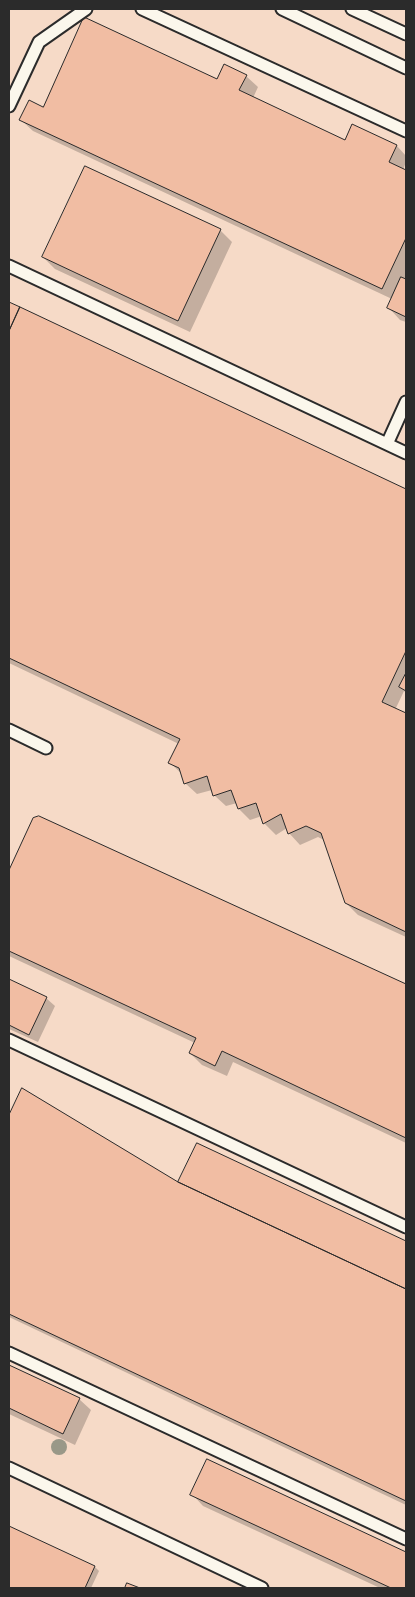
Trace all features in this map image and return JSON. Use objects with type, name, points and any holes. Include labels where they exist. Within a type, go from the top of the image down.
[{"type":"lane","points":[[9,106],[39,42],[86,9]]},
{"type":"lane","points":[[142,9],[406,132]]},
{"type":"lane","points":[[282,9],[406,68]]},
{"type":"lane","points":[[352,9],[406,34]]},
{"type":"lane","points":[[9,266],[406,453]]},
{"type":"lane","points":[[387,444],[406,402]]},
{"type":"lane","points":[[9,730],[46,748]]},
{"type":"lane","points":[[9,1040],[406,1227]]},
{"type":"lane","points":[[9,1352],[406,1540]]},
{"type":"lane","points":[[9,1468],[262,1588]]},
{"type":"shaded area","points":[[9,9],[406,9],[406,1588],[9,1588]]},
{"type":"building","points":[[84,17],[217,79],[224,64],[247,75],[239,90],[345,140],[352,124],[397,145],[389,162],[406,170],[406,238],[382,289],[19,120],[29,100],[43,107]]},
{"type":"building","points":[[85,166],[221,229],[178,321],[42,257]]},
{"type":"building","points":[[401,277],[406,279],[406,317],[387,308]]},
{"type":"building","points":[[9,302],[20,307],[9,331]]},
{"type":"building","points":[[20,307],[406,489],[406,651],[382,702],[406,713],[406,932],[345,903],[321,833],[306,826],[288,834],[281,814],[263,824],[256,803],[238,809],[231,790],[213,796],[207,776],[184,784],[179,768],[168,763],[180,739],[9,658],[9,331]]},
{"type":"building","points":[[406,673],[406,691],[399,687]]},
{"type":"building","points":[[39,816],[406,984],[406,1138],[222,1051],[215,1066],[189,1053],[196,1038],[9,951],[9,870],[33,818]]},
{"type":"building","points":[[9,979],[47,997],[29,1035],[9,1025]]},
{"type":"building","points":[[22,1088],[178,1182],[406,1289],[406,1501],[9,1314],[9,1115]]},
{"type":"building","points":[[197,1143],[406,1241],[406,1289],[178,1182]]},
{"type":"building","points":[[9,1365],[80,1398],[63,1434],[9,1408]]},
{"type":"building","points":[[207,1459],[406,1552],[406,1588],[391,1588],[190,1495]]},
{"type":"building","points":[[9,1526],[95,1566],[85,1588],[9,1588]]},
{"type":"building","points":[[127,1583],[140,1588],[125,1588]]}]
